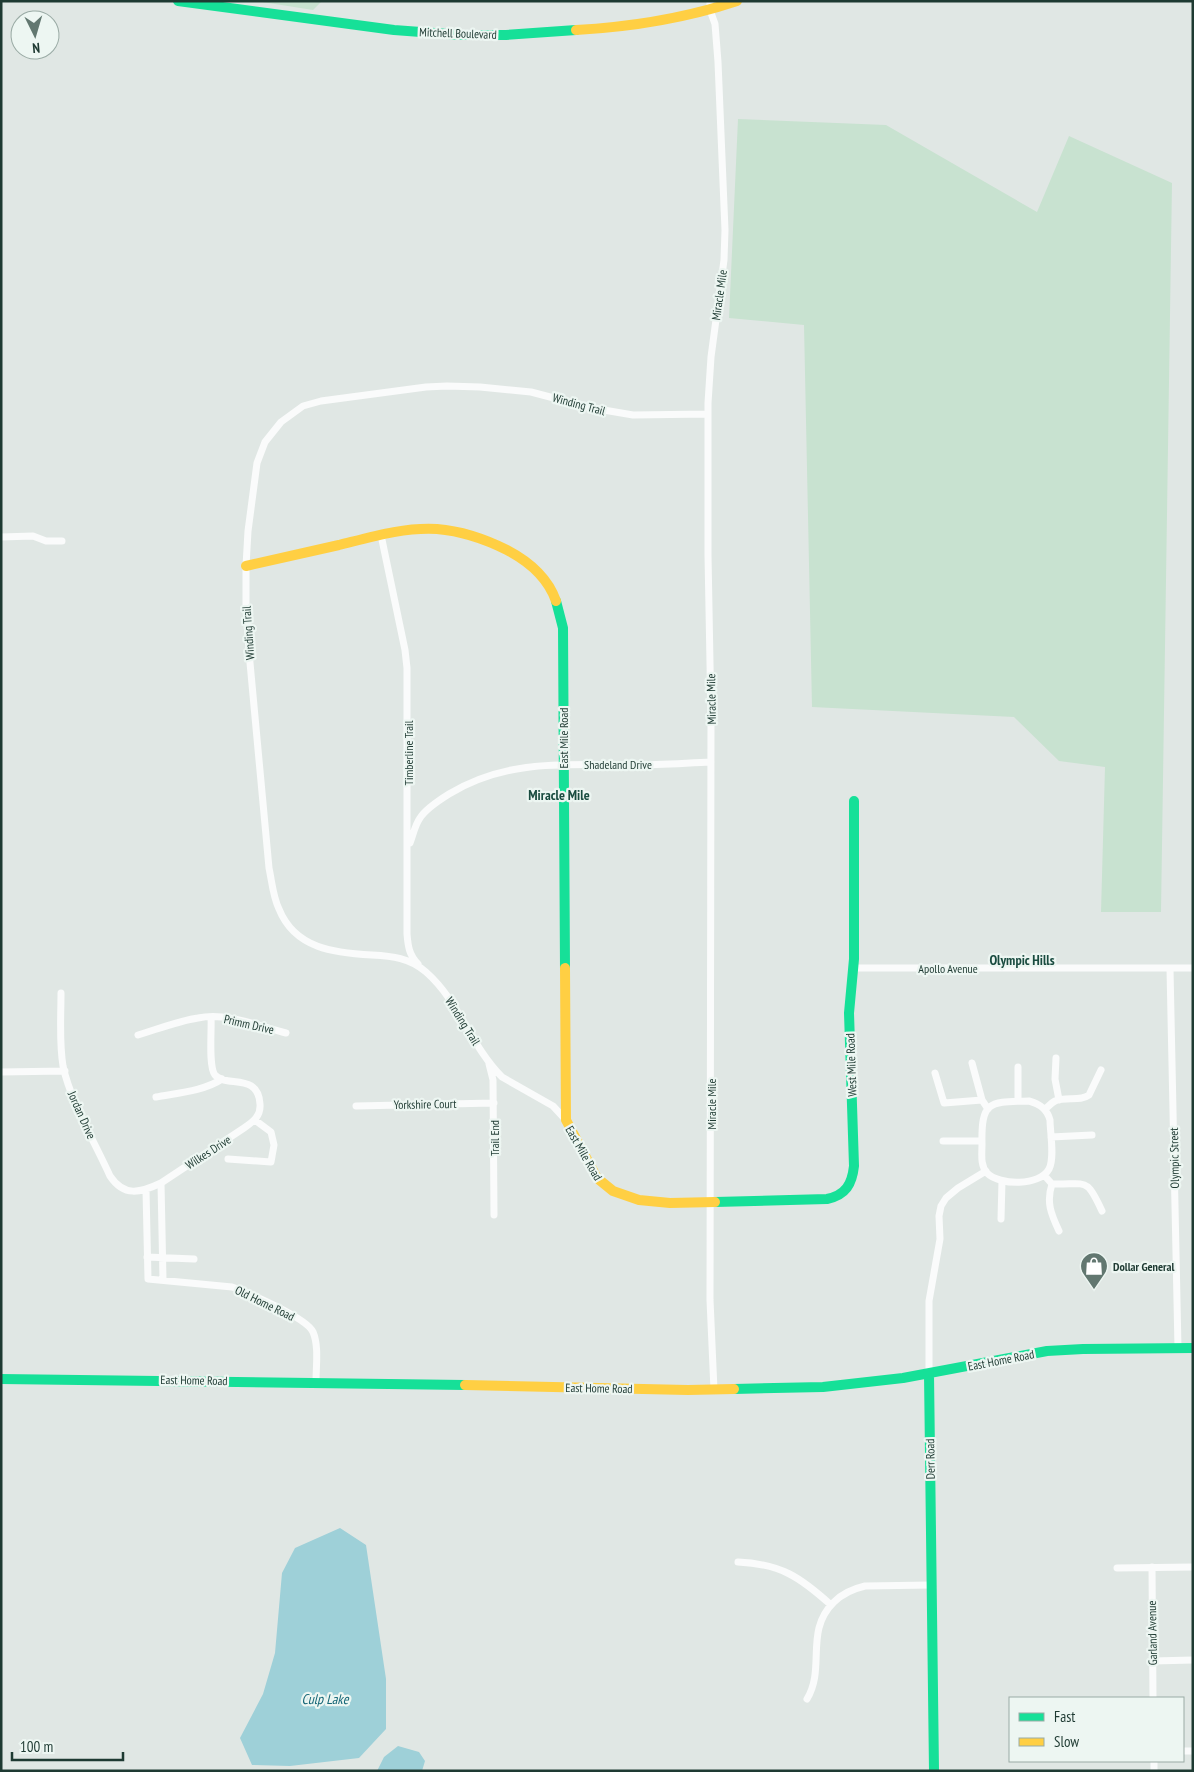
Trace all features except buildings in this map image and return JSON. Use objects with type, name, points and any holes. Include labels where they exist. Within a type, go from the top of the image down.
[{"type":"street","name":"Mitchell Boulevard","points":[[178,1],[394,30],[461,35],[511,35],[597,29],[669,18],[710,6],[737,1]]},
{"type":"street","name":"Miracle Mile","points":[[710,6],[715,24],[718,62],[725,230],[724,260],[711,357],[708,414],[711,762],[710,1300],[714,1390]]},
{"type":"street","name":"Winding Trail","points":[[566,1120],[553,1106],[502,1077],[488,1061],[452,1001],[441,987],[422,969],[402,958],[334,952],[314,946],[288,925],[278,907],[264,824],[249,652],[246,566],[253,489],[260,452],[269,436],[281,422],[293,412],[310,403],[426,387],[480,387],[531,392],[608,412],[660,416],[708,414]]},
{"type":"street","name":"East Mile Road","points":[[246,566],[381,535],[409,530],[438,529],[472,536],[522,558],[535,568],[547,582],[558,603],[563,628],[566,1120],[597,1178],[614,1193],[625,1198],[649,1203],[711,1202]]},
{"type":"street","name":"Timberline Trail","points":[[381,535],[407,668],[408,948],[422,969]]},
{"type":"street","points":[[1,537],[34,536],[46,541],[62,541]]},
{"type":"street","name":"Shadeland Drive","points":[[408,847],[420,818],[443,798],[462,786],[489,775],[515,768],[546,764],[636,765],[711,762]]},
{"type":"street","name":"West Mile Road","points":[[711,1202],[828,1199],[841,1195],[852,1180],[854,1166],[849,1013],[854,968],[854,801]]},
{"type":"street","name":"Apollo Avenue","points":[[854,968],[1193,968]]},
{"type":"street","name":"Olympic Street","points":[[1170,969],[1178,1348]]},
{"type":"street","name":"Jordan Drive","points":[[61,993],[61,1050],[64,1071],[71,1092],[114,1182],[126,1190],[135,1192],[146,1190]]},
{"type":"street","name":"Primm Drive","points":[[138,1035],[199,1017],[224,1017],[286,1033]]},
{"type":"street","name":"Primm Drive","points":[[212,1017],[213,1070],[214,1074],[222,1079]]},
{"type":"street","points":[[1056,1058],[1055,1079],[1059,1100]]},
{"type":"street","name":"Trail End","points":[[488,1061],[493,1080],[494,1103],[494,1215]]},
{"type":"street","points":[[972,1063],[982,1100],[988,1108]]},
{"type":"street","points":[[1018,1067],[1018,1101]]},
{"type":"street","points":[[1045,1109],[1054,1101],[1086,1098],[1102,1070]]},
{"type":"street","points":[[1,1072],[64,1071]]},
{"type":"street","points":[[935,1073],[944,1104],[982,1100]]},
{"type":"street","points":[[156,1097],[200,1088],[222,1079],[244,1082],[254,1089],[260,1102],[260,1108],[255,1120],[271,1132],[274,1145],[272,1162],[228,1159]]},
{"type":"street","points":[[1018,1101],[1037,1103],[1045,1109],[1050,1120],[1051,1161],[1049,1169],[1037,1180],[1002,1181],[986,1171],[982,1163],[981,1122],[988,1108],[994,1104],[1018,1101]]},
{"type":"street","name":"Yorkshire Court","points":[[356,1106],[494,1103]]},
{"type":"street","name":"Wilkes Drive","points":[[161,1183],[255,1120]]},
{"type":"street","points":[[1051,1136],[1092,1135]]},
{"type":"street","points":[[943,1141],[982,1141]]},
{"type":"street","name":"Derr Road","points":[[934,1771],[929,1302],[940,1239],[939,1216],[941,1206],[946,1198],[958,1188],[986,1171]]},
{"type":"street","points":[[1044,1175],[1052,1184]]},
{"type":"street","points":[[1001,1219],[1002,1181]]},
{"type":"street","points":[[146,1190],[161,1183],[163,1280]]},
{"type":"street","points":[[1052,1184],[1083,1183],[1093,1191],[1102,1210]]},
{"type":"street","points":[[1052,1184],[1048,1201],[1050,1213],[1059,1231]]},
{"type":"street","name":"Old Home Road","points":[[146,1190],[148,1279],[232,1287],[245,1291],[306,1324],[313,1332],[315,1339],[316,1382]]},
{"type":"street","points":[[147,1257],[194,1259]]},
{"type":"street","name":"East Home Road","points":[[1,1379],[316,1382],[714,1390],[823,1386],[870,1382],[929,1374],[1047,1352],[1084,1349],[1193,1348]]},
{"type":"street","points":[[738,1562],[759,1563],[790,1573],[808,1585],[830,1605]]},
{"type":"street","name":"Garland Avenue","points":[[1152,1567],[1153,1697]]},
{"type":"street","points":[[1117,1568],[1193,1567]]},
{"type":"street","points":[[807,1699],[812,1692],[815,1678],[818,1630],[824,1614],[830,1605],[839,1597],[856,1588],[883,1585],[932,1585]]},
{"type":"street","points":[[1153,1661],[1193,1660]]},
{"type":"green space","points":[[256,1],[322,1],[313,10]]},
{"type":"green space","points":[[738,119],[886,125],[1037,212],[1069,136],[1172,183],[1161,912],[1101,912],[1105,767],[1059,761],[1014,717],[812,707],[804,325],[729,318]]},
{"type":"water","name":"Culp Lake","points":[[340,1528],[366,1545],[386,1679],[386,1729],[359,1758],[290,1766],[252,1765],[240,1738],[263,1694],[275,1653],[282,1573],[295,1548]]},
{"type":"water","points":[[398,1746],[419,1752],[425,1761],[422,1771],[377,1771],[384,1757]]},
{"type":"traffic: fast","points":[[178,1],[394,30],[461,35],[506,35],[576,30]]},
{"type":"traffic: fast","points":[[556,601],[563,628],[565,968]]},
{"type":"traffic: fast","points":[[715,1202],[827,1199],[843,1192],[852,1178],[854,1166],[849,1013],[854,959],[854,801]]},
{"type":"traffic: fast","points":[[734,1389],[823,1387],[903,1378],[1047,1351],[1193,1348]]},
{"type":"traffic: fast","points":[[929,1374],[934,1771]]},
{"type":"traffic: fast","points":[[1,1379],[465,1385]]},
{"type":"traffic: slow","points":[[576,30],[658,21],[737,1]]},
{"type":"traffic: slow","points":[[246,566],[388,533],[437,529],[473,536],[515,554],[543,578],[556,601]]},
{"type":"traffic: slow","points":[[565,968],[566,1120],[597,1178],[613,1191],[639,1200],[670,1203],[715,1202]]},
{"type":"traffic: slow","points":[[465,1385],[688,1390],[734,1389]]},
{"type":"place","name":"Dollar General","points":[[1094,1290]]},
{"type":"district","name":"Miracle Mile","points":[[559,795]]},
{"type":"district","name":"Olympic Hills","points":[[1022,960]]}]
